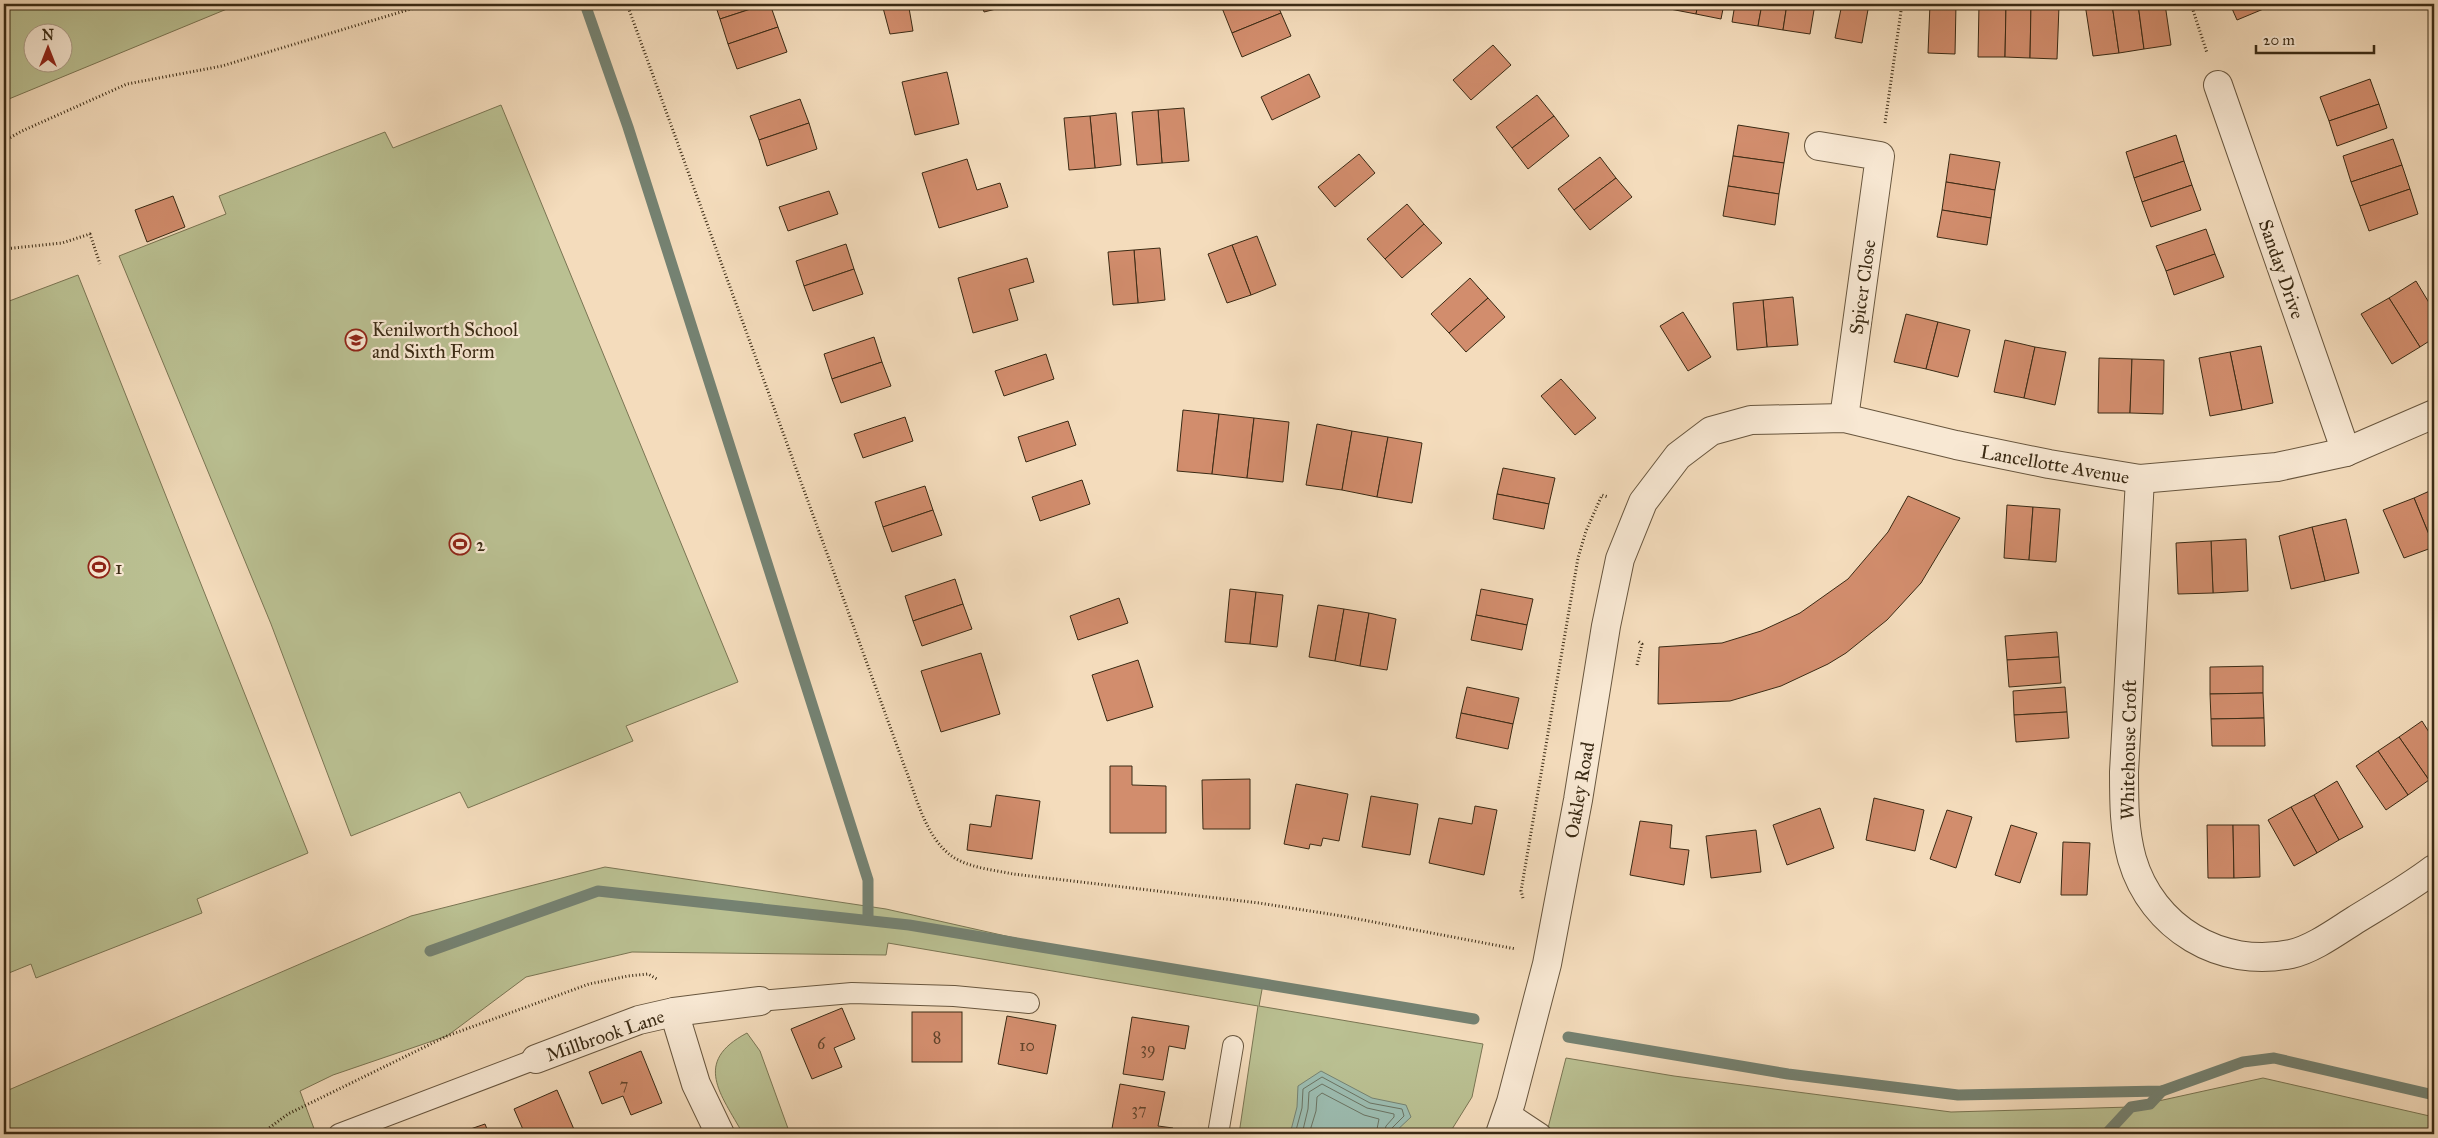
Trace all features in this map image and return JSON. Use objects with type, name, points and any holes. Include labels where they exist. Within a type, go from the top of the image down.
[{"type":"street","name":"Sanday Drive","points":[[2218,85],[2346,452]]},
{"type":"street","points":[[1819,146],[1880,156]]},
{"type":"street","name":"Spicer Close","points":[[1844,418],[1880,156]]},
{"type":"street","name":"Lancellotte Avenue","points":[[1678,456],[1710,431],[1751,420],[1844,418],[1956,445],[2049,464],[2140,479],[2277,467],[2346,452],[2434,414]]},
{"type":"street","name":"Oakley Road","points":[[1504,1123],[1547,964],[1578,800],[1606,626],[1620,559],[1643,502],[1678,456]]},
{"type":"street","name":"Whitehouse Croft","points":[[2140,479],[2124,772],[2124,818],[2133,860],[2152,901],[2167,919],[2215,950],[2246,957],[2272,957],[2293,954],[2325,938],[2434,869]]},
{"type":"street","name":"Millbrook Lane","points":[[536,1060],[638,1020],[674,1012],[760,1001]]},
{"type":"street","name":"Millbrook Lane","points":[[674,1012],[696,1084],[720,1134]]},
{"type":"lane","points":[[760,1001],[852,993],[954,996],[1029,1003]]},
{"type":"lane","points":[[1218,1134],[1233,1046]]},
{"type":"lane","points":[[339,1134],[536,1060]]},
{"type":"lane","points":[[1504,1123],[1541,1134]]},
{"type":"path","points":[[4,142],[22,131],[127,84],[222,66],[414,8],[420,4]]},
{"type":"path","points":[[627,4],[904,765],[934,837],[953,857],[981,868],[1013,874],[1314,911],[1524,950]]},
{"type":"path","points":[[1880,156],[1902,4]]},
{"type":"path","points":[[2191,4],[2218,85]]},
{"type":"path","points":[[4,249],[62,243],[90,234],[100,264]]},
{"type":"path","points":[[1636,638],[1642,644],[1636,671]]},
{"type":"path","points":[[261,1134],[288,1114],[448,1036],[589,984],[648,974],[664,984],[674,1012]]},
{"type":"green space","points":[[4,4],[239,4],[4,101]]},
{"type":"green space","name":"2","points":[[501,105],[738,682],[626,726],[633,741],[468,808],[460,792],[351,836],[271,624],[119,256],[226,214],[219,196],[385,132],[393,148]]},
{"type":"green space","name":"1","points":[[78,275],[308,853],[197,899],[202,913],[36,978],[31,964],[4,975],[4,303]]},
{"type":"green space","points":[[605,867],[886,909],[1090,955],[1263,984],[1259,1006],[1483,1044],[1472,1097],[1449,1134],[1239,1134],[1258,1006],[888,943],[886,955],[632,952],[526,977],[447,1036],[333,1075],[300,1091],[316,1134],[4,1134],[4,1092],[411,916]]},
{"type":"green space","points":[[747,1033],[760,1051],[790,1134],[743,1134],[720,1092],[716,1079],[716,1067],[720,1055],[730,1044]]},
{"type":"green space","points":[[1566,1058],[1674,1076],[1951,1112],[2131,1107],[2263,1078],[2434,1117],[2434,1134],[1561,1134],[1548,1128]]},
{"type":"water","points":[[1321,1071],[1372,1098],[1406,1105],[1411,1117],[1393,1134],[1290,1134],[1297,1107],[1298,1086]]},
{"type":"building","points":[[715,4],[766,4],[720,19]]},
{"type":"building","points":[[770,4],[778,27],[728,44],[720,19]]},
{"type":"building","points":[[882,4],[923,4],[909,8],[913,31],[890,34]]},
{"type":"building","points":[[982,4],[1016,4],[984,12]]},
{"type":"building","points":[[1233,4],[1277,4],[1281,13],[1232,33],[1222,8]]},
{"type":"building","points":[[1671,4],[1698,4],[1696,14],[1670,9]]},
{"type":"building","points":[[1698,4],[1724,4],[1721,19],[1696,14]]},
{"type":"building","points":[[1735,4],[1762,4],[1758,26],[1732,22]]},
{"type":"building","points":[[1762,4],[1787,4],[1783,30],[1758,26]]},
{"type":"building","points":[[1787,4],[1815,4],[1810,34],[1783,30]]},
{"type":"building","points":[[1842,4],[1869,4],[1862,43],[1835,38]]},
{"type":"building","points":[[1930,4],[1956,4],[1955,54],[1928,53]]},
{"type":"building","points":[[1979,4],[2006,5],[2005,57],[1978,57]]},
{"type":"building","points":[[2085,4],[2112,4],[2119,53],[2093,56]]},
{"type":"building","points":[[2112,4],[2138,4],[2144,49],[2119,53]]},
{"type":"building","points":[[2138,4],[2165,4],[2171,45],[2144,49]]},
{"type":"building","points":[[2230,4],[2259,4],[2261,10],[2237,20]]},
{"type":"building","points":[[2259,4],[2277,4],[2261,10]]},
{"type":"building","points":[[2006,5],[2031,5],[2030,58],[2005,57]]},
{"type":"building","points":[[2031,5],[2059,6],[2057,59],[2030,58]]},
{"type":"building","points":[[1281,13],[1291,36],[1242,57],[1232,33]]},
{"type":"building","points":[[778,27],[787,52],[737,69],[728,44]]},
{"type":"building","points":[[1493,45],[1511,65],[1471,100],[1453,80]]},
{"type":"building","points":[[947,72],[959,124],[915,135],[902,82]]},
{"type":"building","points":[[1309,74],[1320,97],[1272,120],[1261,97]]},
{"type":"building","points":[[2370,79],[2379,104],[2329,121],[2320,97]]},
{"type":"building","points":[[1537,95],[1554,116],[1512,148],[1496,127]]},
{"type":"building","points":[[800,99],[809,123],[759,140],[750,116]]},
{"type":"building","points":[[2379,104],[2387,128],[2337,146],[2329,121]]},
{"type":"building","points":[[1184,108],[1189,161],[1162,163],[1158,110]]},
{"type":"building","points":[[1158,110],[1162,163],[1137,165],[1132,112]]},
{"type":"building","points":[[1116,113],[1121,165],[1095,168],[1090,116]]},
{"type":"building","points":[[1090,116],[1095,168],[1069,170],[1064,118]]},
{"type":"building","points":[[1554,116],[1569,136],[1528,169],[1512,148]]},
{"type":"building","points":[[809,123],[817,149],[767,166],[759,140]]},
{"type":"building","points":[[1738,125],[1789,133],[1784,163],[1733,156]]},
{"type":"building","points":[[2176,135],[2184,161],[2134,178],[2126,152]]},
{"type":"building","points":[[2393,139],[2402,165],[2351,182],[2343,156]]},
{"type":"building","points":[[1359,154],[1375,173],[1335,207],[1318,187]]},
{"type":"building","points":[[1950,154],[2000,162],[1995,190],[1946,182]]},
{"type":"building","points":[[1733,156],[1784,163],[1779,194],[1728,186]]},
{"type":"building","points":[[1600,157],[1616,178],[1574,210],[1558,189]]},
{"type":"building","points":[[967,159],[977,190],[1000,183],[1008,207],[939,228],[922,173]]},
{"type":"building","points":[[2184,161],[2192,185],[2142,202],[2134,178]]},
{"type":"building","points":[[2402,165],[2410,189],[2360,206],[2351,182]]},
{"type":"building","points":[[1616,178],[1632,197],[1590,230],[1574,210]]},
{"type":"building","points":[[1946,182],[1995,190],[1991,218],[1942,210]]},
{"type":"building","points":[[2192,185],[2201,210],[2151,227],[2142,202]]},
{"type":"building","points":[[1728,186],[1779,194],[1775,225],[1723,216]]},
{"type":"building","points":[[2410,189],[2418,214],[2369,231],[2360,206]]},
{"type":"building","points":[[829,191],[838,214],[788,231],[779,207]]},
{"type":"building","points":[[173,196],[185,227],[147,242],[135,210]]},
{"type":"building","points":[[1407,204],[1424,224],[1385,259],[1367,239]]},
{"type":"building","points":[[1942,210],[1991,218],[1987,245],[1937,237]]},
{"type":"building","points":[[1424,224],[1442,243],[1402,278],[1385,259]]},
{"type":"building","points":[[2206,229],[2215,254],[2166,271],[2156,246]]},
{"type":"building","points":[[1257,236],[1276,285],[1251,295],[1232,245]]},
{"type":"building","points":[[846,244],[854,269],[804,286],[796,261]]},
{"type":"building","points":[[1232,245],[1251,295],[1227,303],[1208,254]]},
{"type":"building","points":[[1160,248],[1165,300],[1138,303],[1134,250]]},
{"type":"building","points":[[1134,250],[1138,303],[1113,305],[1108,252]]},
{"type":"building","points":[[2215,254],[2224,277],[2174,295],[2166,271]]},
{"type":"building","points":[[1027,258],[1034,282],[1009,289],[1018,320],[973,333],[958,278]]},
{"type":"building","points":[[854,269],[863,294],[813,311],[804,286]]},
{"type":"building","points":[[1470,278],[1488,298],[1449,333],[1431,314]]},
{"type":"building","points":[[2416,281],[2434,311],[2434,338],[2420,347],[2389,298]]},
{"type":"building","points":[[1793,297],[1798,345],[1767,347],[1763,300]]},
{"type":"building","points":[[1488,298],[1505,317],[1466,352],[1449,333]]},
{"type":"building","points":[[2389,298],[2420,347],[2392,364],[2361,314]]},
{"type":"building","points":[[1763,300],[1767,347],[1737,350],[1733,303]]},
{"type":"building","points":[[1683,312],[1711,357],[1688,371],[1660,326]]},
{"type":"building","points":[[1906,314],[1938,322],[1926,369],[1894,362]]},
{"type":"building","points":[[1938,322],[1970,330],[1958,377],[1926,369]]},
{"type":"building","points":[[874,337],[882,362],[832,379],[824,354]]},
{"type":"building","points":[[2005,340],[2035,347],[2024,398],[1994,392]]},
{"type":"building","points":[[2261,346],[2273,403],[2242,410],[2230,352]]},
{"type":"building","points":[[2035,347],[2066,352],[2055,405],[2024,398]]},
{"type":"building","points":[[2230,352],[2242,410],[2210,416],[2199,358]]},
{"type":"building","points":[[1046,354],[1054,379],[1004,396],[995,371]]},
{"type":"building","points":[[2099,358],[2132,359],[2130,413],[2098,413]]},
{"type":"building","points":[[2132,359],[2164,360],[2163,414],[2130,413]]},
{"type":"building","points":[[882,362],[891,386],[841,403],[832,379]]},
{"type":"building","points":[[1561,379],[1596,418],[1575,435],[1541,396]]},
{"type":"building","points":[[1183,410],[1219,414],[1212,474],[1177,471]]},
{"type":"building","points":[[1219,414],[1254,418],[1247,478],[1212,474]]},
{"type":"building","points":[[905,417],[913,441],[863,458],[854,434]]},
{"type":"building","points":[[1254,418],[1289,422],[1283,482],[1247,478]]},
{"type":"building","points":[[1068,421],[1076,445],[1026,462],[1018,437]]},
{"type":"building","points":[[1317,424],[1352,431],[1342,490],[1306,485]]},
{"type":"building","points":[[1352,431],[1388,437],[1377,497],[1342,490]]},
{"type":"building","points":[[1388,437],[1422,443],[1412,503],[1377,497]]},
{"type":"building","points":[[1503,468],[1555,478],[1549,504],[1497,494]]},
{"type":"building","points":[[1082,480],[1090,504],[1040,521],[1032,497]]},
{"type":"building","points":[[925,486],[933,510],[883,527],[875,502]]},
{"type":"building","points":[[2434,489],[2434,547],[2414,498]]},
{"type":"building","points":[[1497,494],[1549,504],[1544,529],[1493,519]]},
{"type":"building","points":[[1908,496],[1960,518],[1921,583],[1887,620],[1846,653],[1828,664],[1781,686],[1730,701],[1658,704],[1659,647],[1722,643],[1761,631],[1800,613],[1848,579],[1888,532]]},
{"type":"building","points":[[2414,498],[2434,547],[2404,558],[2383,510]]},
{"type":"building","points":[[2007,505],[2033,507],[2029,560],[2004,558]]},
{"type":"building","points":[[2033,507],[2060,509],[2056,562],[2029,560]]},
{"type":"building","points":[[933,510],[942,535],[892,552],[883,527]]},
{"type":"building","points":[[2346,519],[2359,573],[2325,581],[2312,527]]},
{"type":"building","points":[[2312,527],[2325,581],[2291,589],[2279,536]]},
{"type":"building","points":[[2246,539],[2248,591],[2213,593],[2211,541]]},
{"type":"building","points":[[2211,541],[2213,593],[2178,594],[2176,543]]},
{"type":"building","points":[[955,579],[963,604],[913,621],[905,596]]},
{"type":"building","points":[[1230,589],[1256,592],[1250,644],[1225,642]]},
{"type":"building","points":[[1481,589],[1533,599],[1527,625],[1476,615]]},
{"type":"building","points":[[1256,592],[1283,595],[1277,647],[1250,644]]},
{"type":"building","points":[[1119,598],[1128,623],[1078,640],[1070,616]]},
{"type":"building","points":[[963,604],[972,629],[922,646],[913,621]]},
{"type":"building","points":[[1318,605],[1344,609],[1335,661],[1309,657]]},
{"type":"building","points":[[1344,609],[1369,613],[1360,666],[1335,661]]},
{"type":"building","points":[[1369,613],[1396,619],[1387,670],[1360,666]]},
{"type":"building","points":[[1476,615],[1527,625],[1522,650],[1471,640]]},
{"type":"building","points":[[2057,632],[2059,657],[2007,660],[2005,636]]},
{"type":"building","points":[[981,653],[1000,714],[941,732],[921,671]]},
{"type":"building","points":[[2059,657],[2061,683],[2009,687],[2007,660]]},
{"type":"building","points":[[1138,660],[1153,707],[1107,721],[1092,675]]},
{"type":"building","points":[[2263,666],[2263,693],[2210,694],[2210,667]]},
{"type":"building","points":[[1467,687],[1519,698],[1513,724],[1461,713]]},
{"type":"building","points":[[2065,687],[2067,712],[2014,715],[2013,691]]},
{"type":"building","points":[[2263,693],[2264,718],[2211,719],[2210,694]]},
{"type":"building","points":[[2067,712],[2069,738],[2016,742],[2014,715]]},
{"type":"building","points":[[1461,713],[1513,724],[1508,749],[1456,738]]},
{"type":"building","points":[[2264,718],[2265,746],[2212,746],[2211,719]]},
{"type":"building","points":[[2422,721],[2434,740],[2434,777],[2429,780],[2399,737]]},
{"type":"building","points":[[2399,737],[2429,780],[2408,795],[2378,751]]},
{"type":"building","points":[[2378,751],[2408,795],[2386,810],[2356,766]]},
{"type":"building","points":[[1110,766],[1132,766],[1132,785],[1166,786],[1166,833],[1110,833]]},
{"type":"building","points":[[1250,779],[1250,829],[1203,829],[1202,780]]},
{"type":"building","points":[[2337,781],[2363,827],[2339,840],[2314,795]]},
{"type":"building","points":[[1296,784],[1348,794],[1339,841],[1323,838],[1321,846],[1310,844],[1309,849],[1284,844]]},
{"type":"building","points":[[996,795],[1040,801],[1032,859],[967,850],[970,824],[991,827]]},
{"type":"building","points":[[2314,795],[2339,840],[2317,853],[2291,807]]},
{"type":"building","points":[[1371,796],[1418,804],[1410,855],[1362,847]]},
{"type":"building","points":[[1874,798],[1924,810],[1915,851],[1866,840]]},
{"type":"building","points":[[1475,806],[1497,810],[1484,875],[1429,863],[1439,818],[1472,824]]},
{"type":"building","points":[[2291,807],[2317,853],[2294,866],[2268,820]]},
{"type":"building","points":[[1820,808],[1834,848],[1787,865],[1773,825]]},
{"type":"building","points":[[1947,810],[1972,817],[1956,868],[1930,859]]},
{"type":"building","points":[[1640,821],[1672,825],[1670,848],[1689,850],[1684,885],[1630,875]]},
{"type":"building","points":[[2011,825],[2037,833],[2020,883],[1995,875]]},
{"type":"building","points":[[2207,825],[2233,825],[2234,878],[2208,878]]},
{"type":"building","points":[[2233,825],[2259,825],[2260,877],[2234,878]]},
{"type":"building","points":[[1756,830],[1761,872],[1711,878],[1706,836]]},
{"type":"building","points":[[2063,842],[2090,843],[2087,895],[2061,895]]},
{"type":"building","points":[[842,1008],[855,1039],[834,1048],[842,1067],[812,1079],[791,1029]]},
{"type":"building","points":[[912,1012],[962,1012],[962,1062],[912,1062]]},
{"type":"building","points":[[1007,1016],[1056,1025],[1047,1074],[998,1064]]},
{"type":"building","points":[[1132,1017],[1189,1026],[1185,1049],[1169,1046],[1163,1080],[1123,1074]]},
{"type":"building","points":[[641,1051],[662,1103],[631,1115],[623,1096],[602,1104],[589,1072]]},
{"type":"building","points":[[1120,1084],[1165,1092],[1158,1126],[1173,1128],[1171,1134],[1111,1134]]},
{"type":"building","points":[[557,1090],[576,1134],[525,1134],[514,1109]]},
{"type":"building","points":[[485,1124],[489,1134],[456,1134]]},
{"type":"waterway","points":[[585,4],[628,127],[868,880],[868,920]]},
{"type":"waterway","points":[[430,951],[598,891],[909,925],[1474,1019]]},
{"type":"waterway","points":[[1568,1037],[1788,1074],[1958,1095],[2162,1091],[2243,1062],[2274,1058],[2434,1095]]},
{"type":"waterway","points":[[2106,1134],[2131,1107],[2150,1104],[2162,1091]]},
{"type":"place","name":"Kenilworth School and Sixth Form","points":[[356,340]]},
{"type":"place","name":"2","points":[[460,544]]},
{"type":"place","name":"1","points":[[99,567]]}]
